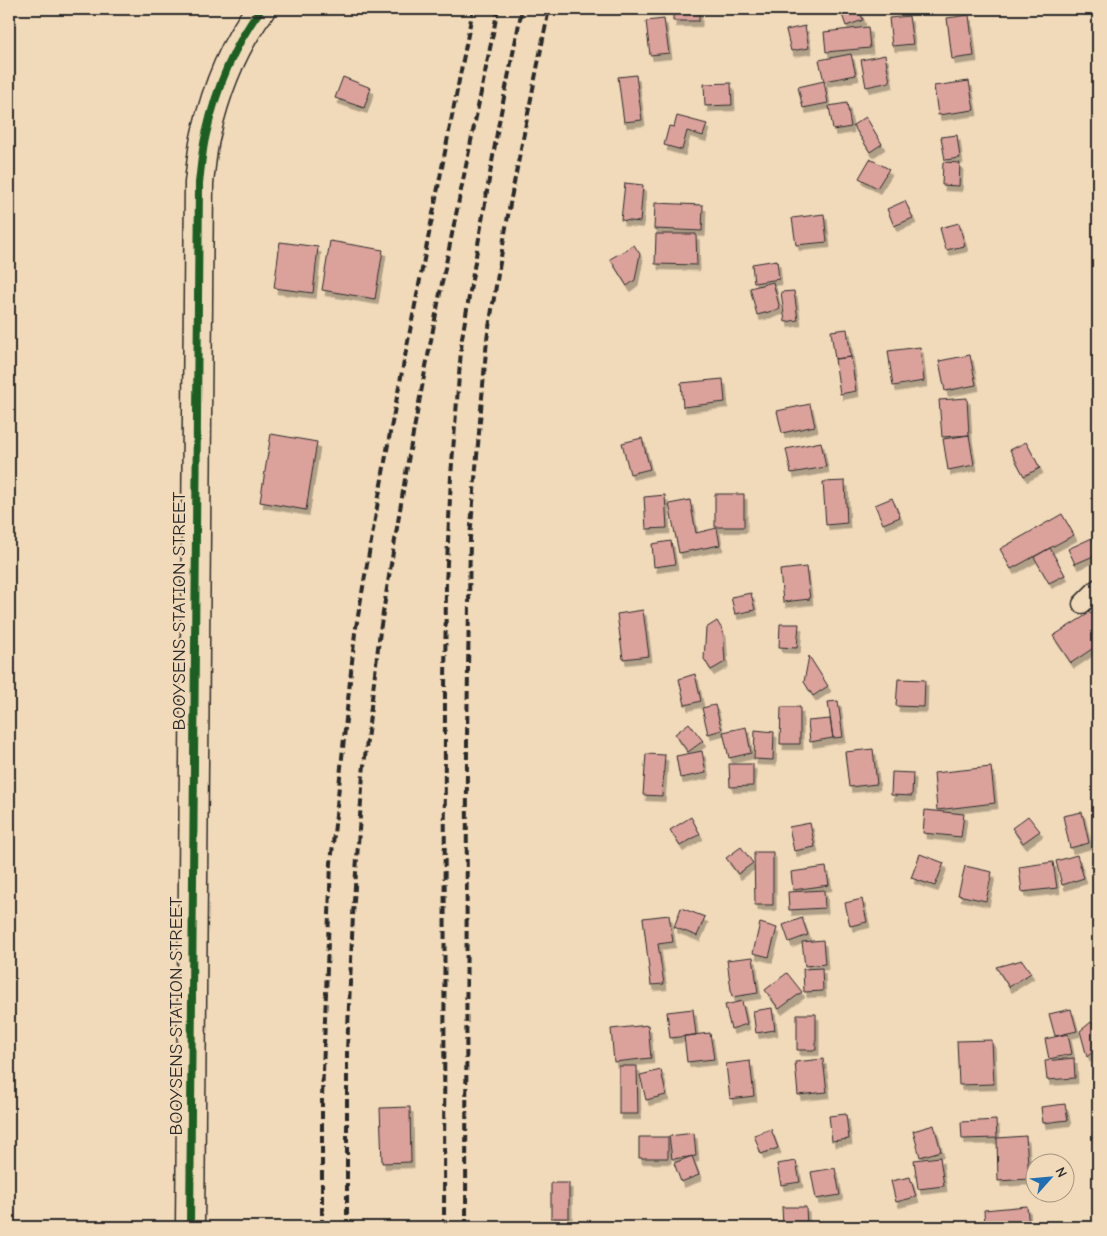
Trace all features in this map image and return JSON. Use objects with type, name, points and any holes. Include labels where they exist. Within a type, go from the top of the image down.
[{"type":"street","name":"BOOYSENS STATION STREET","points":[[190,1227],[199,183],[205,136],[217,92],[235,54],[261,9]]},
{"type":"lane","points":[[1082,604],[1098,588]]},
{"type":"building","points":[[673,9],[699,9],[699,21],[673,21]]},
{"type":"building","points":[[840,9],[859,9],[863,20],[846,26]]},
{"type":"building","points":[[969,15],[974,56],[952,59],[947,18]]},
{"type":"building","points":[[909,16],[913,44],[892,46],[889,18]]},
{"type":"building","points":[[664,19],[669,53],[650,55],[646,21]]},
{"type":"building","points":[[805,26],[809,48],[791,51],[786,30]]},
{"type":"building","points":[[868,27],[870,48],[826,52],[824,32]]},
{"type":"building","points":[[851,54],[856,75],[824,81],[819,60]]},
{"type":"building","points":[[885,55],[890,82],[866,87],[861,60]]},
{"type":"building","points":[[636,75],[642,120],[624,122],[618,77]]},
{"type":"building","points":[[343,77],[371,88],[364,108],[335,98]]},
{"type":"building","points":[[824,81],[828,103],[803,108],[798,87]]},
{"type":"building","points":[[969,81],[974,110],[938,115],[934,86]]},
{"type":"building","points":[[731,83],[732,105],[705,106],[704,84]]},
{"type":"building","points":[[847,103],[851,127],[833,130],[829,106]]},
{"type":"building","points":[[677,116],[707,124],[703,136],[687,131],[682,150],[664,145],[669,126],[674,127]]},
{"type":"building","points":[[866,117],[882,144],[870,152],[853,125]]},
{"type":"building","points":[[957,135],[960,158],[945,160],[941,137]]},
{"type":"building","points":[[870,159],[889,169],[877,188],[859,178]]},
{"type":"building","points":[[943,162],[960,163],[959,186],[942,185]]},
{"type":"building","points":[[625,183],[643,185],[640,222],[621,220]]},
{"type":"building","points":[[905,201],[913,218],[894,226],[887,209]]},
{"type":"building","points":[[655,203],[703,205],[702,231],[654,229]]},
{"type":"building","points":[[824,214],[827,242],[796,245],[792,218]]},
{"type":"building","points":[[959,223],[965,246],[946,250],[940,228]]},
{"type":"building","points":[[656,234],[696,234],[697,265],[655,264]]},
{"type":"building","points":[[330,241],[383,250],[375,299],[322,290]]},
{"type":"building","points":[[280,242],[318,247],[313,293],[274,288]]},
{"type":"building","points":[[634,245],[640,254],[635,280],[627,286],[610,259]]},
{"type":"building","points":[[777,260],[779,279],[754,283],[752,264]]},
{"type":"building","points":[[773,282],[780,309],[757,315],[750,288]]},
{"type":"building","points":[[794,291],[798,320],[785,322],[781,292]]},
{"type":"building","points":[[847,329],[851,357],[835,359],[831,331]]},
{"type":"building","points":[[920,347],[924,381],[893,386],[888,351]]},
{"type":"building","points":[[970,355],[976,385],[945,391],[939,361]]},
{"type":"building","points":[[851,357],[856,391],[840,394],[835,359]]},
{"type":"building","points":[[723,379],[725,402],[683,407],[681,383]]},
{"type":"building","points":[[967,398],[969,435],[942,437],[939,400]]},
{"type":"building","points":[[810,404],[815,426],[782,433],[777,411]]},
{"type":"building","points":[[271,434],[317,442],[306,510],[260,502]]},
{"type":"building","points":[[969,435],[974,465],[948,470],[943,439]]},
{"type":"building","points":[[642,438],[650,469],[630,474],[622,443]]},
{"type":"building","points":[[821,442],[826,467],[791,473],[786,449]]},
{"type":"building","points":[[1026,442],[1040,468],[1024,476],[1010,450]]},
{"type":"building","points":[[845,481],[847,523],[826,525],[823,482]]},
{"type":"building","points":[[715,494],[744,494],[744,527],[715,527]]},
{"type":"building","points":[[665,495],[667,528],[646,529],[644,497]]},
{"type":"building","points":[[892,498],[900,517],[883,524],[875,505]]},
{"type":"building","points":[[690,500],[696,533],[717,528],[720,545],[679,553],[669,504]]},
{"type":"building","points":[[1062,514],[1074,535],[1011,569],[1000,549]]},
{"type":"building","points":[[1092,538],[1098,554],[1075,564],[1068,549]]},
{"type":"building","points":[[671,541],[675,564],[654,567],[652,544]]},
{"type":"building","points":[[1050,548],[1065,575],[1049,583],[1034,557]]},
{"type":"building","points":[[806,567],[810,599],[783,602],[780,570]]},
{"type":"building","points":[[751,593],[755,610],[735,614],[731,597]]},
{"type":"building","points":[[643,610],[649,656],[623,659],[617,614]]},
{"type":"building","points":[[1091,612],[1098,623],[1098,645],[1071,663],[1053,636]]},
{"type":"building","points":[[717,621],[723,631],[725,662],[711,670],[704,659],[706,628]]},
{"type":"building","points":[[780,624],[799,624],[797,648],[779,647]]},
{"type":"building","points":[[809,656],[828,686],[813,696],[804,682]]},
{"type":"building","points":[[695,674],[701,701],[685,705],[679,679]]},
{"type":"building","points":[[898,679],[925,680],[924,707],[896,706]]},
{"type":"building","points":[[838,701],[843,737],[833,738],[828,702]]},
{"type":"building","points":[[715,705],[722,730],[708,734],[702,708]]},
{"type":"building","points":[[781,707],[800,707],[800,744],[780,744]]},
{"type":"building","points":[[1094,707],[1098,707],[1098,728]]},
{"type":"building","points":[[830,719],[833,738],[810,742],[808,721]]},
{"type":"building","points":[[689,723],[703,741],[688,752],[675,734]]},
{"type":"building","points":[[746,727],[751,753],[729,758],[723,732]]},
{"type":"building","points":[[755,730],[774,732],[773,760],[754,759]]},
{"type":"building","points":[[873,749],[877,784],[849,787],[845,752]]},
{"type":"building","points":[[702,751],[706,773],[680,778],[676,756]]},
{"type":"building","points":[[646,754],[665,755],[662,796],[643,795]]},
{"type":"building","points":[[729,764],[753,764],[753,786],[730,787]]},
{"type":"building","points":[[991,767],[995,803],[937,810],[934,773]]},
{"type":"building","points":[[892,772],[913,773],[912,796],[891,795]]},
{"type":"building","points":[[925,810],[964,814],[961,837],[923,833]]},
{"type":"building","points":[[1082,812],[1089,843],[1070,848],[1063,816]]},
{"type":"building","points":[[1028,816],[1040,831],[1023,843],[1012,828]]},
{"type":"building","points":[[691,817],[700,834],[680,846],[670,830]]},
{"type":"building","points":[[810,823],[815,847],[794,851],[789,827]]},
{"type":"building","points":[[741,847],[753,863],[738,874],[726,858]]},
{"type":"building","points":[[754,852],[773,852],[773,905],[755,905]]},
{"type":"building","points":[[920,854],[944,863],[935,886],[911,878]]},
{"type":"building","points":[[1077,855],[1084,878],[1062,885],[1056,861]]},
{"type":"building","points":[[1053,862],[1057,888],[1022,892],[1019,867]]},
{"type":"building","points":[[965,866],[992,872],[986,901],[958,895]]},
{"type":"building","points":[[826,867],[829,885],[793,890],[791,872]]},
{"type":"building","points":[[824,890],[825,908],[789,910],[788,892]]},
{"type":"building","points":[[862,899],[867,922],[850,926],[845,903]]},
{"type":"building","points":[[681,908],[705,917],[697,936],[674,927]]},
{"type":"building","points":[[669,915],[673,942],[658,944],[664,984],[651,985],[643,918]]},
{"type":"building","points":[[802,918],[808,935],[789,942],[783,925]]},
{"type":"building","points":[[760,923],[777,928],[769,957],[753,953]]},
{"type":"building","points":[[823,940],[825,964],[805,966],[802,942]]},
{"type":"building","points":[[753,957],[758,993],[732,997],[727,960]]},
{"type":"building","points":[[1022,960],[1031,973],[1009,987],[996,967]]},
{"type":"building","points":[[822,968],[823,991],[804,992],[803,969]]},
{"type":"building","points":[[787,973],[802,992],[779,1009],[765,990]]},
{"type":"building","points":[[742,1001],[747,1024],[731,1029],[725,1005]]},
{"type":"building","points":[[772,1008],[775,1030],[756,1033],[753,1011]]},
{"type":"building","points":[[693,1009],[696,1035],[670,1038],[667,1012]]},
{"type":"building","points":[[1071,1009],[1077,1031],[1055,1036],[1049,1014]]},
{"type":"building","points":[[797,1014],[816,1014],[816,1050],[797,1050]]},
{"type":"building","points":[[1091,1022],[1098,1030],[1098,1047],[1087,1057],[1080,1031]]},
{"type":"building","points":[[648,1025],[651,1058],[614,1062],[611,1029]]},
{"type":"building","points":[[710,1033],[714,1059],[687,1062],[684,1036]]},
{"type":"building","points":[[1068,1034],[1072,1054],[1049,1059],[1045,1039]]},
{"type":"building","points":[[992,1040],[994,1084],[959,1085],[957,1041]]},
{"type":"building","points":[[1098,1055],[1098,1099],[1093,1056]]},
{"type":"building","points":[[1074,1058],[1075,1078],[1047,1080],[1045,1061]]},
{"type":"building","points":[[823,1059],[827,1092],[798,1095],[795,1062]]},
{"type":"building","points":[[750,1061],[754,1096],[730,1099],[726,1064]]},
{"type":"building","points":[[619,1066],[637,1066],[638,1114],[619,1114]]},
{"type":"building","points":[[661,1070],[666,1095],[646,1100],[640,1075]]},
{"type":"building","points":[[1065,1104],[1068,1120],[1043,1123],[1041,1107]]},
{"type":"building","points":[[410,1107],[411,1162],[382,1163],[380,1108]]},
{"type":"building","points":[[846,1114],[849,1139],[832,1141],[829,1116]]},
{"type":"building","points":[[996,1120],[997,1138],[962,1139],[961,1122]]},
{"type":"building","points":[[934,1125],[941,1151],[920,1157],[913,1131]]},
{"type":"building","points":[[771,1129],[778,1148],[761,1154],[754,1135]]},
{"type":"building","points":[[694,1133],[696,1156],[672,1159],[669,1136]]},
{"type":"building","points":[[1026,1136],[1027,1154],[1024,1154],[1024,1179],[998,1181],[997,1138]]},
{"type":"building","points":[[639,1137],[668,1137],[668,1158],[639,1158]]},
{"type":"building","points":[[692,1156],[699,1175],[681,1182],[674,1163]]},
{"type":"building","points":[[940,1157],[944,1186],[918,1189],[914,1160]]},
{"type":"building","points":[[796,1161],[800,1182],[781,1185],[777,1164]]},
{"type":"building","points":[[835,1168],[840,1195],[816,1199],[811,1172]]},
{"type":"building","points":[[910,1177],[916,1197],[896,1202],[891,1181]]},
{"type":"building","points":[[551,1183],[569,1183],[569,1218],[551,1218]]},
{"type":"building","points":[[1027,1206],[1029,1227],[985,1227],[984,1210]]},
{"type":"building","points":[[782,1207],[806,1207],[807,1227],[783,1227]]},
{"type":"railway","points":[[322,1227],[322,1098],[331,863],[355,633],[390,433],[473,9]]},
{"type":"railway","points":[[347,1227],[347,1051],[353,915],[363,774],[380,631],[409,455],[498,9]]},
{"type":"railway","points":[[444,1227],[445,687],[446,585],[451,476],[462,338],[498,127],[522,9]]},
{"type":"railway","points":[[466,1227],[467,737],[470,538],[487,339],[511,198],[549,9]]},
{"type":"cycle path","points":[[190,1227],[199,183],[205,140],[215,101],[234,53],[261,9]]}]
